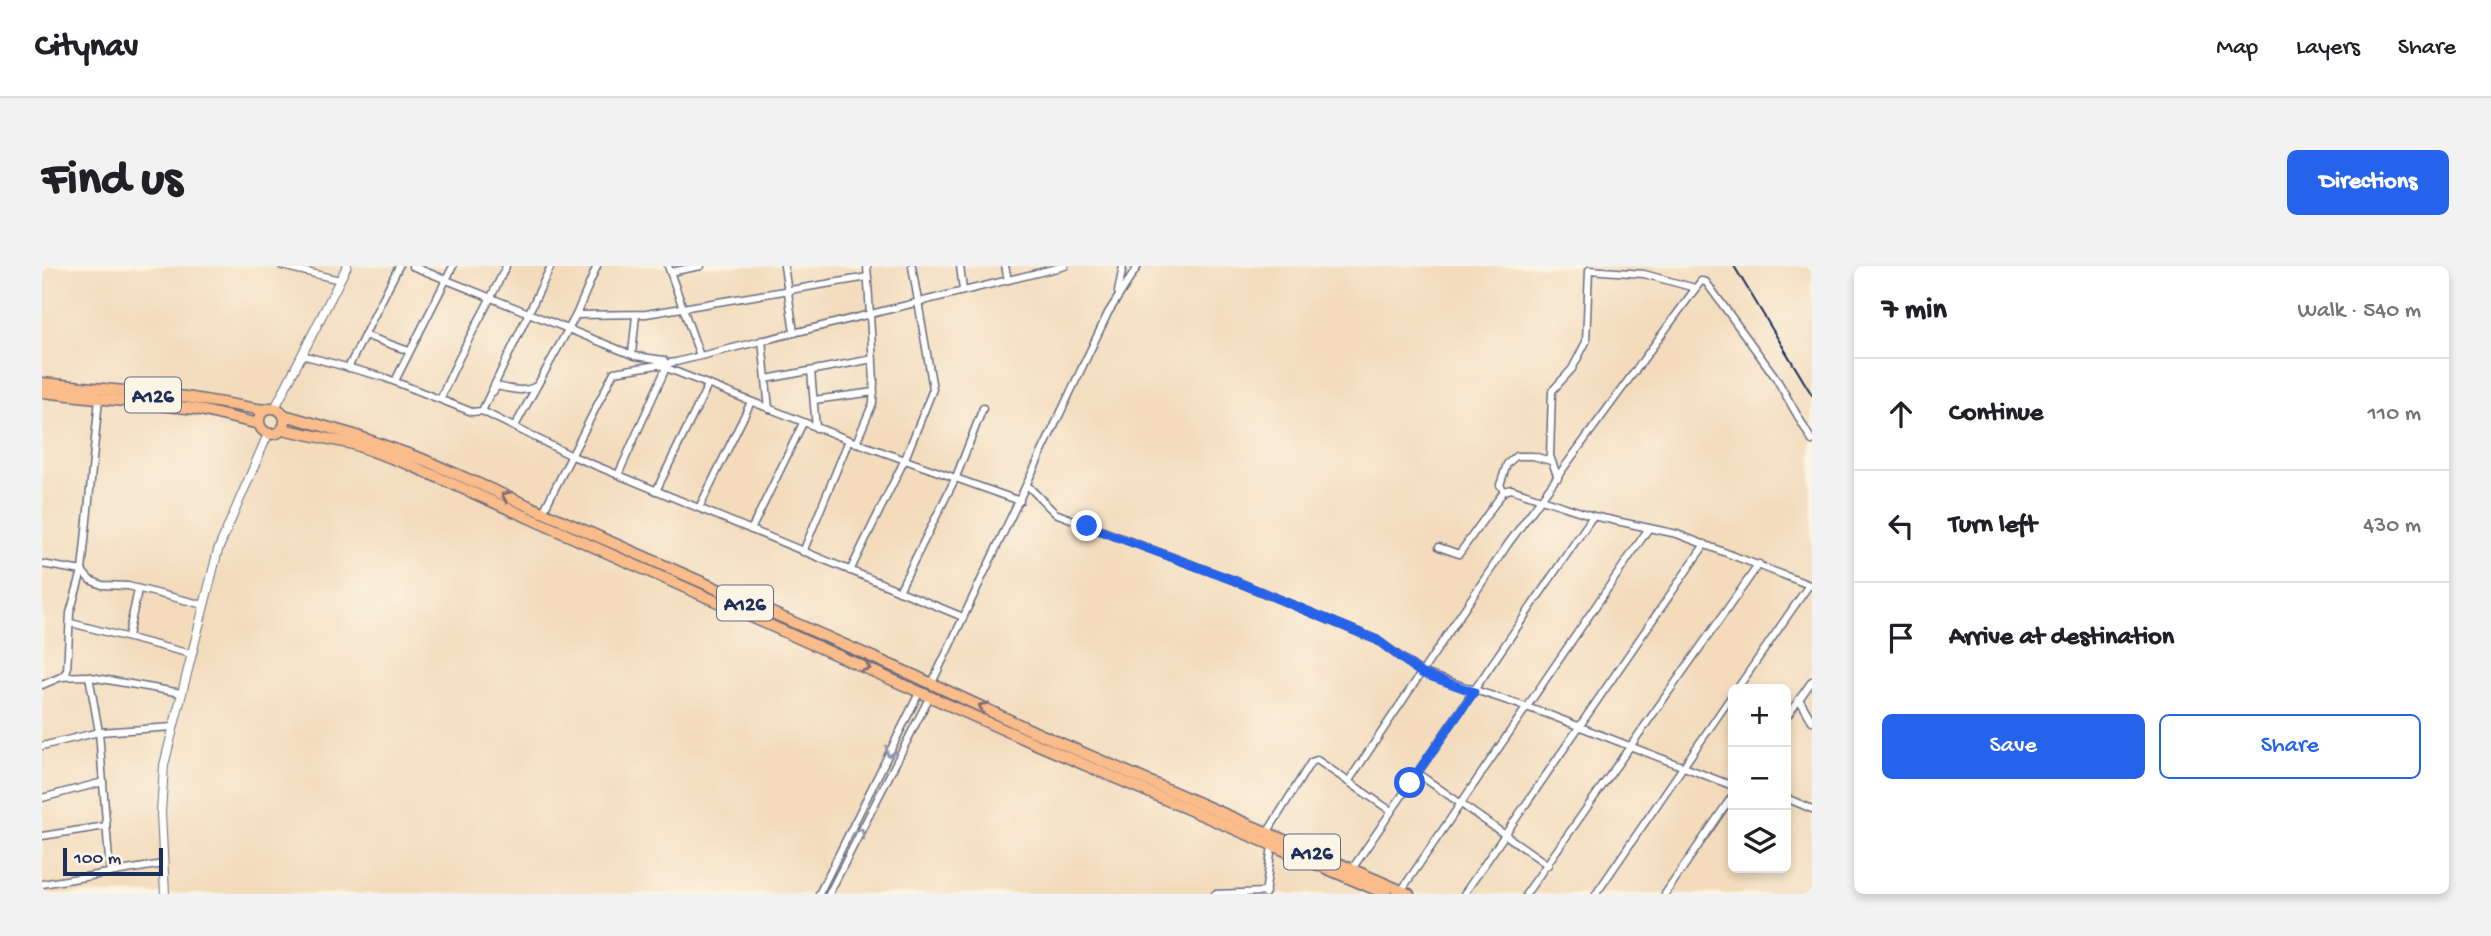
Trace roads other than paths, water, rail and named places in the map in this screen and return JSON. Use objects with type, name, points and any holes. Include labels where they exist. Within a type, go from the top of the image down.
[{"type":"highway","name":"A126","points":[[42,383],[186,397],[275,411],[397,449],[932,683],[1199,808],[1272,846],[1386,894]]},
{"type":"highway","name":"A126","points":[[42,392],[196,409],[259,424]]},
{"type":"highway","points":[[268,433],[259,424],[275,411],[282,429]]},
{"type":"highway","name":"A126","points":[[268,433],[276,434],[282,429],[353,444],[408,464],[925,693],[1199,808]]},
{"type":"highway","name":"A126","points":[[1213,815],[1268,833],[1405,892]]},
{"type":"street","points":[[282,266],[340,280]]},
{"type":"street","points":[[275,411],[347,266]]},
{"type":"street","points":[[348,368],[399,266]]},
{"type":"street","points":[[412,266],[632,354],[676,362]]},
{"type":"street","points":[[395,382],[453,266]]},
{"type":"street","points":[[441,398],[506,266]]},
{"type":"street","points":[[482,411],[551,266]]},
{"type":"street","points":[[515,426],[576,315],[597,266]]},
{"type":"street","points":[[700,356],[669,269],[701,266]]},
{"type":"street","points":[[784,266],[794,332]]},
{"type":"street","points":[[856,443],[867,420],[874,391],[867,266]]},
{"type":"street","points":[[850,571],[905,459],[933,389],[916,302],[912,266]]},
{"type":"street","points":[[960,266],[963,290]]},
{"type":"street","points":[[1005,266],[1008,280]]},
{"type":"street","points":[[543,512],[569,454],[614,372],[676,362],[1065,266]]},
{"type":"street","points":[[1117,294],[1123,266]]},
{"type":"street","points":[[932,683],[1117,294],[1138,266]]},
{"type":"street","points":[[1558,478],[1551,461],[1552,391],[1572,369],[1586,342],[1589,271],[1644,274],[1695,288]]},
{"type":"street","points":[[576,315],[636,315],[868,277]]},
{"type":"street","points":[[1348,782],[1541,501],[1701,281],[1706,282],[1776,379],[1812,441]]},
{"type":"street","points":[[632,354],[636,315]]},
{"type":"street","points":[[364,335],[409,351]]},
{"type":"street","points":[[762,340],[769,409]]},
{"type":"street","points":[[302,355],[395,382],[441,398],[463,409],[482,411],[569,454],[962,617]]},
{"type":"street","points":[[766,379],[873,359]]},
{"type":"street","points":[[656,364],[816,428],[1020,501]]},
{"type":"street","points":[[618,475],[666,369]]},
{"type":"street","points":[[811,371],[816,428]]},
{"type":"street","points":[[482,411],[497,386],[530,390],[539,383]]},
{"type":"street","points":[[656,491],[708,385]]},
{"type":"street","points":[[814,400],[874,391]]},
{"type":"street","points":[[61,677],[67,671],[72,603],[82,571],[99,399]]},
{"type":"street","points":[[699,508],[751,402]]},
{"type":"street","points":[[899,591],[956,477],[983,408]]},
{"type":"street","points":[[751,530],[803,423]]},
{"type":"street","points":[[165,894],[162,779],[173,727],[225,531],[268,433]]},
{"type":"street","points":[[803,552],[849,440]]},
{"type":"street","points":[[1504,491],[1500,485],[1507,464],[1516,456],[1533,456],[1551,461]]},
{"type":"street","points":[[1028,486],[1055,513],[1233,580],[1377,640],[1421,673],[1526,707],[1728,784]]},
{"type":"street","points":[[1439,547],[1459,554],[1504,491],[1511,489],[1593,516],[1705,544],[1810,586],[1741,684]]},
{"type":"street","points":[[1352,869],[1593,516]]},
{"type":"street","points":[[1405,892],[1526,707],[1649,528]]},
{"type":"street","points":[[1464,894],[1705,544]]},
{"type":"street","points":[[42,564],[82,571],[90,580],[102,585],[204,605]]},
{"type":"street","points":[[1526,894],[1759,564]]},
{"type":"street","points":[[128,636],[138,590]]},
{"type":"street","points":[[71,623],[191,654]]},
{"type":"street","points":[[42,685],[61,677],[89,676],[181,693]]},
{"type":"street","points":[[89,676],[99,732],[110,873]]},
{"type":"street","points":[[1791,711],[1812,681]]},
{"type":"street","points":[[819,894],[925,693]]},
{"type":"street","points":[[829,894],[925,693]]},
{"type":"street","points":[[1799,699],[1812,721]]},
{"type":"street","points":[[1596,894],[1728,701]]},
{"type":"street","points":[[42,746],[99,732],[173,727]]},
{"type":"street","points":[[1268,833],[1311,762],[1317,760],[1391,811]]},
{"type":"street","points":[[1417,773],[1548,865]]},
{"type":"street","points":[[42,798],[103,782]]},
{"type":"street","points":[[1791,800],[1812,809]]},
{"type":"street","points":[[1665,894],[1728,803]]},
{"type":"street","points":[[42,836],[106,826]]},
{"type":"street","points":[[1215,894],[1265,893],[1272,846]]},
{"type":"street","points":[[42,884],[163,864]]},
{"type":"railway","points":[[1734,266],[1812,395]]}]
